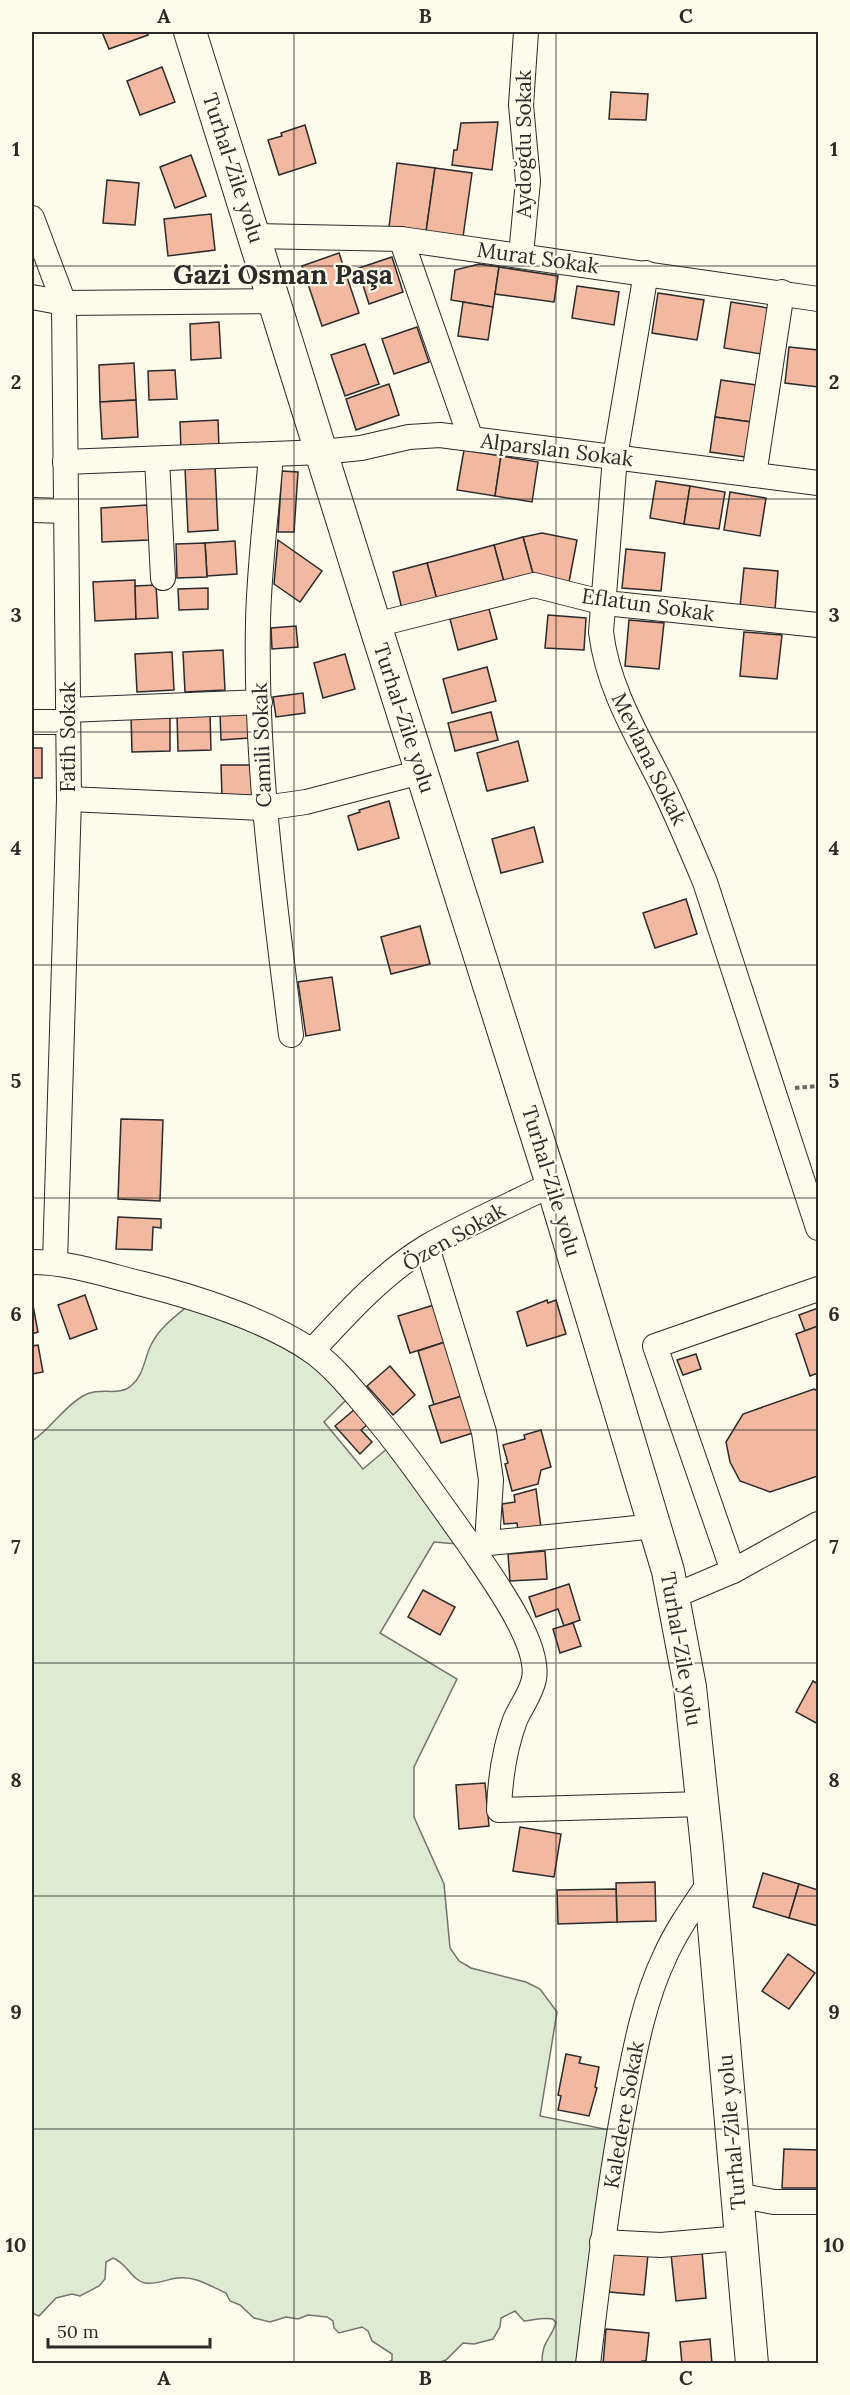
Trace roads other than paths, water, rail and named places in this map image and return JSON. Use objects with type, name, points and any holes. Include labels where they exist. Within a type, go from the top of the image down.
[{"type":"main road","name":"Turhal-Zile yolu","points":[[190,32],[552,1184],[656,1526],[674,1596],[690,1687],[710,1882],[752,2364]]},
{"type":"street","name":"Aydoğdu Sokak","points":[[521,255],[528,181],[521,105],[526,32]]},
{"type":"street","name":"Fatih Sokak","points":[[32,218],[64,303],[69,799],[43,1262]]},
{"type":"street","name":"Murat Sokak","points":[[255,236],[401,239],[819,299]]},
{"type":"street","name":"Alparslan Sokak","points":[[401,239],[471,439],[819,483]]},
{"type":"street","name":"Mevlana Sokak","points":[[646,273],[615,457],[601,632],[604,652],[611,678],[629,720],[684,829],[705,882],[819,1228]]},
{"type":"street","points":[[754,475],[782,292]]},
{"type":"street","points":[[32,297],[64,303],[275,301]]},
{"type":"street","points":[[65,462],[322,452],[362,448],[408,437],[440,435],[471,439]]},
{"type":"street","name":"Camili Sokak","points":[[272,454],[258,622],[260,702],[264,808],[291,1035]]},
{"type":"street","points":[[157,459],[163,578]]},
{"type":"street","points":[[32,510],[66,511]]},
{"type":"street","name":"Eflatun Sokak","points":[[375,625],[534,585],[605,603],[819,625]]},
{"type":"street","points":[[32,722],[68,716],[260,702]]},
{"type":"street","points":[[69,799],[264,808],[306,802],[421,772]]},
{"type":"street","name":"Özen Sokak","points":[[312,1351],[356,1304],[388,1276],[427,1247],[552,1184]]},
{"type":"street","points":[[427,1247],[484,1432],[491,1480],[479,1544]]},
{"type":"street","points":[[43,1262],[160,1288],[215,1306],[267,1327],[312,1351],[354,1392],[381,1424],[479,1544],[530,1647],[535,1664],[534,1677],[530,1694],[516,1719],[507,1746],[500,1777],[499,1810],[702,1804]]},
{"type":"street","points":[[733,1571],[655,1346],[819,1289]]},
{"type":"street","points":[[674,1596],[733,1571],[819,1524]]},
{"type":"street","points":[[479,1544],[656,1526]]},
{"type":"street","name":"Kaledere Sokak","points":[[588,2364],[603,2242],[623,2110],[636,2044],[651,1988],[665,1955],[683,1922],[710,1882]]},
{"type":"street","points":[[737,2195],[774,2202],[819,2202]]},
{"type":"street","points":[[603,2242],[661,2245],[741,2238]]},
{"type":"district","name":"Gazi Osman Paşa","points":[[283,275]]}]
